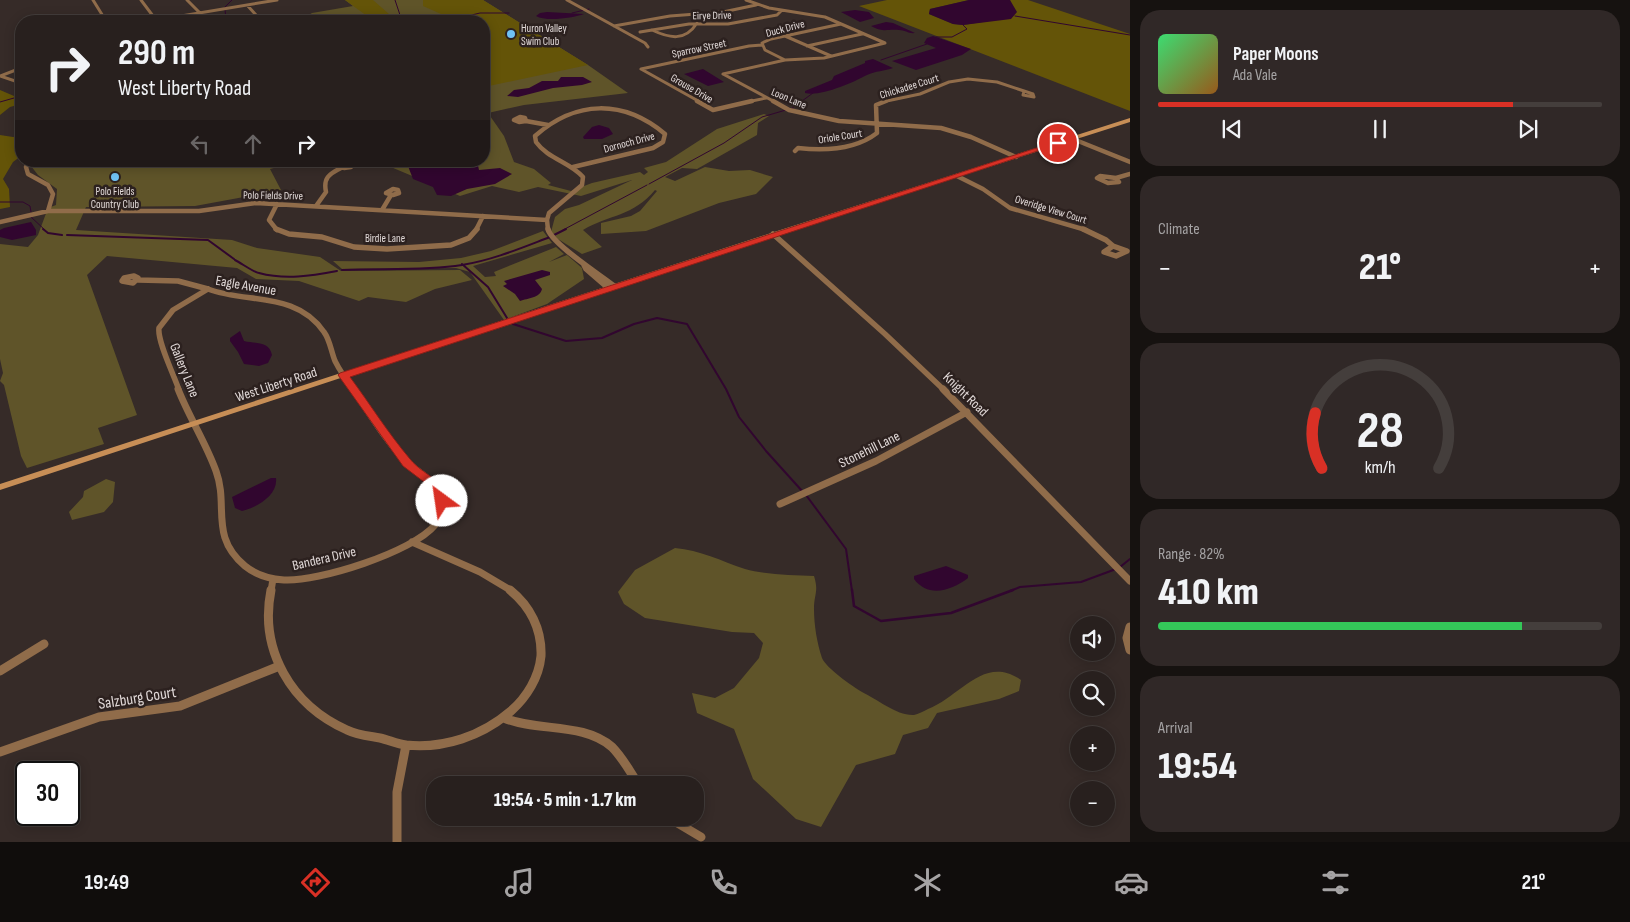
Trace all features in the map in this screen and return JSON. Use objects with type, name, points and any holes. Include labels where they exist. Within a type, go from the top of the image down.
[{"type":"main road","name":"West Liberty Road","points":[[0,487],[773,234],[1130,120]]},
{"type":"street","points":[[93,0],[102,15]]},
{"type":"street","points":[[141,0],[152,15]]},
{"type":"street","points":[[188,0],[200,13]]},
{"type":"street","points":[[187,15],[277,0]]},
{"type":"street","points":[[567,0],[645,43],[648,47]]},
{"type":"street","points":[[746,0],[781,11],[817,15],[863,33]]},
{"type":"street","points":[[247,5],[256,15]]},
{"type":"street","points":[[614,26],[692,14],[723,12],[758,5]]},
{"type":"street","name":"Eirye Drive","points":[[640,32],[681,24],[728,24],[777,15],[781,11]]},
{"type":"street","points":[[652,30],[669,37],[693,30],[696,19],[692,14]]},
{"type":"street","name":"Duck Drive","points":[[785,60],[766,51],[762,45],[768,40],[841,24]]},
{"type":"street","points":[[807,46],[863,33]]},
{"type":"street","name":"Loon Lane","points":[[863,33],[885,43],[818,59],[785,60],[723,74],[789,110],[816,118],[941,128],[956,131],[1016,156]]},
{"type":"street","points":[[785,36],[831,56]]},
{"type":"street","name":"Sparrow Street","points":[[641,69],[762,45]]},
{"type":"street","name":"Grouse Drive","points":[[641,69],[713,110],[766,98]]},
{"type":"street","points":[[0,76],[15,70]]},
{"type":"street","points":[[0,76],[15,81]]},
{"type":"street","name":"Chickadee Court","points":[[877,124],[876,105],[887,99],[929,91],[950,82],[970,79],[989,80],[1024,91]]},
{"type":"street","name":"Dornoch Drive","points":[[613,108],[637,115],[659,128],[665,134],[664,142],[653,148],[573,167],[541,150],[534,143],[535,136],[548,124],[558,117],[571,112],[613,108]]},
{"type":"street","points":[[526,121],[548,124]]},
{"type":"street","name":"Oriole Court","points":[[795,151],[801,153],[810,150],[858,144],[871,140],[877,133],[877,124]]},
{"type":"street","points":[[1075,138],[1130,161]]},
{"type":"street","points":[[26,167],[28,174],[48,185],[52,190],[53,194],[48,211]]},
{"type":"street","points":[[573,167],[583,177],[582,186],[555,207],[546,220],[548,231],[584,264],[586,269],[611,287]]},
{"type":"street","points":[[316,206],[326,192],[324,182],[326,177],[340,168]]},
{"type":"street","points":[[1116,178],[1130,174]]},
{"type":"street","name":"Overidge View Court","points":[[957,176],[984,190],[1010,208],[1080,227],[1106,240],[1113,246]]},
{"type":"street","points":[[382,210],[391,195]]},
{"type":"street","name":"Polo Fields Drive","points":[[0,222],[48,211],[200,211],[244,204],[316,206],[546,220]]},
{"type":"street","name":"Birdie Lane","points":[[277,204],[269,220],[274,228],[281,232],[324,237],[352,247],[367,249],[443,247],[456,244],[472,237],[478,230],[483,216]]},
{"type":"street","name":"Knight Road","points":[[773,234],[885,334],[967,412],[1130,581]]},
{"type":"street","name":"Eagle Avenue","points":[[138,280],[183,282],[240,297],[276,300],[290,306],[326,332],[333,358],[344,375],[407,463],[432,482],[441,497],[440,515],[427,532],[412,542]]},
{"type":"street","name":"Gallery Lane","points":[[194,424],[159,340],[159,329],[166,317],[177,308],[208,289]]},
{"type":"street","name":"Stonehill Lane","points":[[780,504],[876,460],[967,412]]},
{"type":"street","name":"Bandera Drive","points":[[194,424],[218,474],[222,508],[221,524],[226,538],[240,560],[249,569],[273,580],[301,578],[376,558],[412,542]]},
{"type":"street","points":[[273,580],[266,610],[266,624],[277,667],[292,689],[312,709],[330,722],[348,730],[406,744],[437,744],[466,738],[490,728],[504,718],[524,697],[537,674],[542,656],[542,640],[534,617],[518,596],[504,584],[428,551],[412,542]]},
{"type":"street","points":[[1130,626],[1126,633],[1130,650]]},
{"type":"street","points":[[0,671],[44,644]]},
{"type":"street","name":"Salzburg Court","points":[[0,752],[99,717],[180,706],[277,667]]},
{"type":"street","points":[[504,718],[514,723],[595,736],[610,745],[632,776]]},
{"type":"street","points":[[398,842],[397,792],[406,744]]},
{"type":"street","points":[[683,826],[702,837]]},
{"type":"shaded area","points":[[345,0],[483,0],[588,65],[628,93],[524,105],[490,113],[490,15],[309,15],[353,6]]},
{"type":"shaded area","points":[[345,0],[373,0],[390,15],[366,15]]},
{"type":"shaded area","name":"Huron Valley Swim Club","points":[[423,0],[483,0],[588,65],[490,86],[490,15],[441,14],[423,6]]},
{"type":"shaded area","points":[[887,0],[969,0],[930,9],[929,14],[953,24],[963,25],[989,21],[1011,5],[1010,0],[1028,0],[1130,34],[1130,111],[859,6]]},
{"type":"shaded area","points":[[969,0],[1010,0],[1017,12],[1011,19],[963,25],[953,24],[929,14],[930,9]]},
{"type":"shaded area","points":[[855,10],[869,12],[874,18],[860,22],[841,12]]},
{"type":"shaded area","points":[[547,12],[584,14],[553,19],[536,16]]},
{"type":"shaded area","points":[[886,22],[893,23],[915,33],[901,30],[882,30],[871,26]]},
{"type":"shaded area","points":[[933,36],[971,49],[962,55],[916,70],[892,61],[936,48],[924,43],[927,38]]},
{"type":"shaded area","points":[[873,59],[893,68],[870,74],[827,91],[811,94],[805,93],[805,91],[832,80],[834,76]]},
{"type":"shaded area","points":[[703,69],[724,82],[708,86],[684,74]]},
{"type":"shaded area","points":[[561,77],[583,77],[592,82],[553,88],[518,97],[507,96],[514,90],[529,88],[542,81],[558,81]]},
{"type":"shaded area","points":[[0,90],[15,96],[15,106],[0,115]]},
{"type":"shaded area","points":[[764,114],[769,116],[758,123],[757,135],[697,169],[682,168],[665,177],[675,181],[705,167],[729,171],[750,170],[773,177],[756,194],[719,203],[646,231],[601,234],[601,223],[631,216],[640,211],[657,191],[655,190],[647,199],[630,210],[583,230],[602,247],[582,254],[558,239],[551,232],[555,217],[565,209],[579,205],[632,180],[581,196],[538,187],[519,192],[492,186],[460,196],[391,167],[490,167],[490,116],[504,136],[514,162],[534,169],[551,183],[548,185],[571,191],[592,183],[640,172],[644,175],[648,172],[644,168],[666,162],[717,129]]},
{"type":"shaded area","points":[[599,125],[609,128],[613,134],[602,139],[584,139],[583,137],[592,127]]},
{"type":"shaded area","points":[[0,135],[15,137],[15,160],[3,179],[9,189],[10,207],[0,209]]},
{"type":"shaded area","points":[[32,167],[278,167],[270,169],[281,190],[195,206],[86,207],[76,230],[232,240],[257,248],[320,257],[341,271],[460,270],[472,280],[435,289],[406,302],[368,297],[359,301],[299,281],[256,279],[237,268],[107,256],[87,275],[137,415],[98,428],[104,444],[27,468],[21,456],[4,385],[0,381],[3,373],[0,359],[0,244],[28,247],[38,235],[48,208],[56,205],[57,189],[38,175]]},
{"type":"shaded area","points":[[408,167],[478,167],[479,170],[500,168],[512,174],[495,184],[467,189],[451,196],[437,195],[433,187],[413,179]]},
{"type":"shaded area","points":[[31,222],[36,230],[36,235],[12,240],[0,237],[0,230],[4,228]]},
{"type":"shaded area","points":[[543,231],[552,243],[473,266],[485,277],[496,276],[494,272],[556,247],[564,254],[549,262],[567,255],[582,268],[584,279],[547,304],[504,320],[470,272],[456,268],[342,269],[333,261],[419,262],[461,258],[491,251]]},
{"type":"shaded area","points":[[542,270],[550,272],[550,275],[535,280],[542,289],[539,294],[533,297],[520,301],[515,294],[503,286],[507,284],[504,281]]},
{"type":"shaded area","points":[[240,331],[244,341],[268,347],[272,355],[268,363],[259,366],[244,364],[230,341],[230,338]]},
{"type":"shaded area","points":[[271,478],[276,478],[276,484],[274,490],[265,500],[254,507],[242,511],[235,508],[232,497]]},
{"type":"shaded area","points":[[106,479],[115,482],[113,502],[104,512],[72,520],[69,512],[83,497],[84,491]]},
{"type":"shaded area","points":[[675,548],[702,553],[753,571],[814,576],[817,640],[824,662],[834,672],[862,692],[901,713],[908,715],[917,714],[940,703],[984,674],[1008,673],[1021,680],[1019,691],[999,699],[937,713],[928,728],[903,735],[895,754],[856,765],[821,827],[796,819],[753,779],[734,729],[697,713],[692,693],[715,698],[734,688],[759,658],[763,643],[754,633],[732,632],[645,618],[624,604],[618,592],[635,570]]},
{"type":"shaded area","points":[[946,566],[968,575],[968,578],[947,589],[940,590],[926,589],[914,579],[914,576]]},
{"type":"waterway","points":[[223,9],[232,0]]},
{"type":"waterway","points":[[395,0],[400,15]]},
{"type":"waterway","points":[[572,13],[589,9]]},
{"type":"waterway","points":[[225,10],[226,15]]},
{"type":"waterway","points":[[472,15],[480,13],[509,13]]},
{"type":"waterway","points":[[1015,16],[1130,35]]},
{"type":"waterway","points":[[936,37],[952,37],[967,29],[963,25]]},
{"type":"waterway","points":[[881,60],[927,44]]},
{"type":"waterway","points":[[791,109],[813,93]]},
{"type":"waterway","points":[[0,102],[15,98]]},
{"type":"waterway","points":[[649,184],[724,143],[762,117],[786,110]]},
{"type":"waterway","points":[[563,230],[647,185]]},
{"type":"waterway","points":[[0,202],[23,202],[30,206],[31,212]]},
{"type":"waterway","points":[[31,217],[45,230]]},
{"type":"waterway","points":[[43,229],[48,233],[62,235]]},
{"type":"waterway","points":[[554,235],[566,229]]},
{"type":"waterway","points":[[67,235],[208,240],[234,259]]},
{"type":"waterway","points":[[463,265],[496,257],[550,237]]},
{"type":"waterway","points":[[235,260],[257,273],[278,276],[308,276],[337,271]]},
{"type":"waterway","points":[[342,270],[417,269],[463,265]]},
{"type":"waterway","points":[[463,265],[488,287],[507,318]]},
{"type":"waterway","points":[[513,324],[566,341],[602,338],[634,324],[657,318],[687,324],[726,389],[739,417],[766,451],[803,492]]},
{"type":"waterway","points":[[806,495],[846,549],[852,591]]},
{"type":"waterway","points":[[1120,567],[1130,559]]},
{"type":"waterway","points":[[1010,591],[1020,587],[1081,582],[1116,569]]},
{"type":"waterway","points":[[852,590],[854,606],[881,621],[951,613],[1013,590]]},
{"type":"place","name":"Huron Valley Swim Club","points":[[511,34]]},
{"type":"place","name":"Polo Fields Country Club","points":[[115,177]]},
{"type":"route","points":[[442,501],[432,482],[407,463],[344,375],[1058,143]]}]
